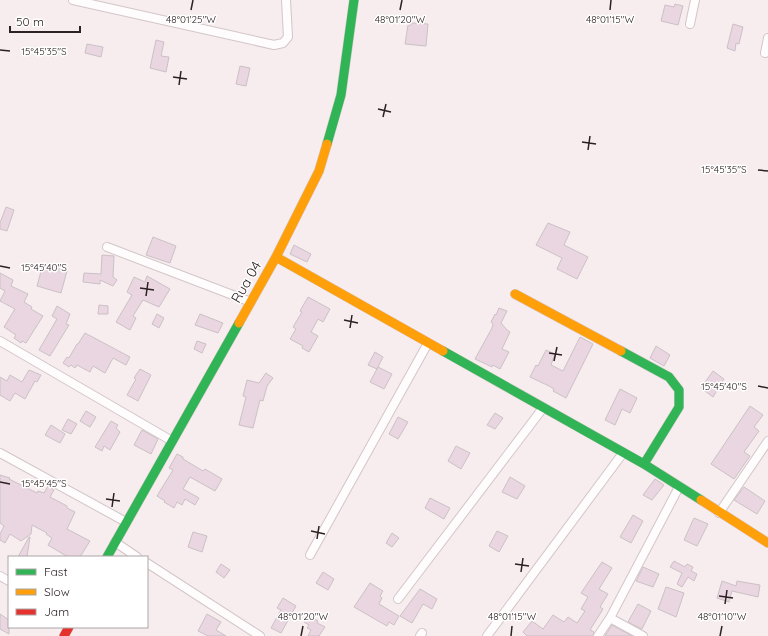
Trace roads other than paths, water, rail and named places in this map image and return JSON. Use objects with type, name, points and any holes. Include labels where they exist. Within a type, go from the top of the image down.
[{"type":"street","points":[[73,0],[274,45],[283,43],[288,37],[286,0]]},
{"type":"street","name":"Rua 04","points":[[108,556],[276,257],[319,170],[341,95],[354,0]]},
{"type":"street","points":[[690,24],[695,0]]},
{"type":"street","points":[[765,53],[768,38]]},
{"type":"street","points":[[107,247],[251,302]]},
{"type":"street","points":[[276,257],[644,464],[768,543]]},
{"type":"street","points":[[515,294],[669,377],[680,390],[679,407],[644,464]]},
{"type":"street","points":[[0,341],[172,441]]},
{"type":"street","points":[[310,555],[428,343]]},
{"type":"street","points":[[398,599],[543,408]]},
{"type":"street","points":[[719,512],[768,441]]},
{"type":"street","points":[[0,453],[126,522]]},
{"type":"street","points":[[487,636],[623,453]]},
{"type":"street","points":[[598,636],[610,618],[679,487]]},
{"type":"street","points":[[115,542],[136,556]]},
{"type":"street","points":[[148,564],[260,636]]},
{"type":"street","points":[[610,618],[643,636]]}]
